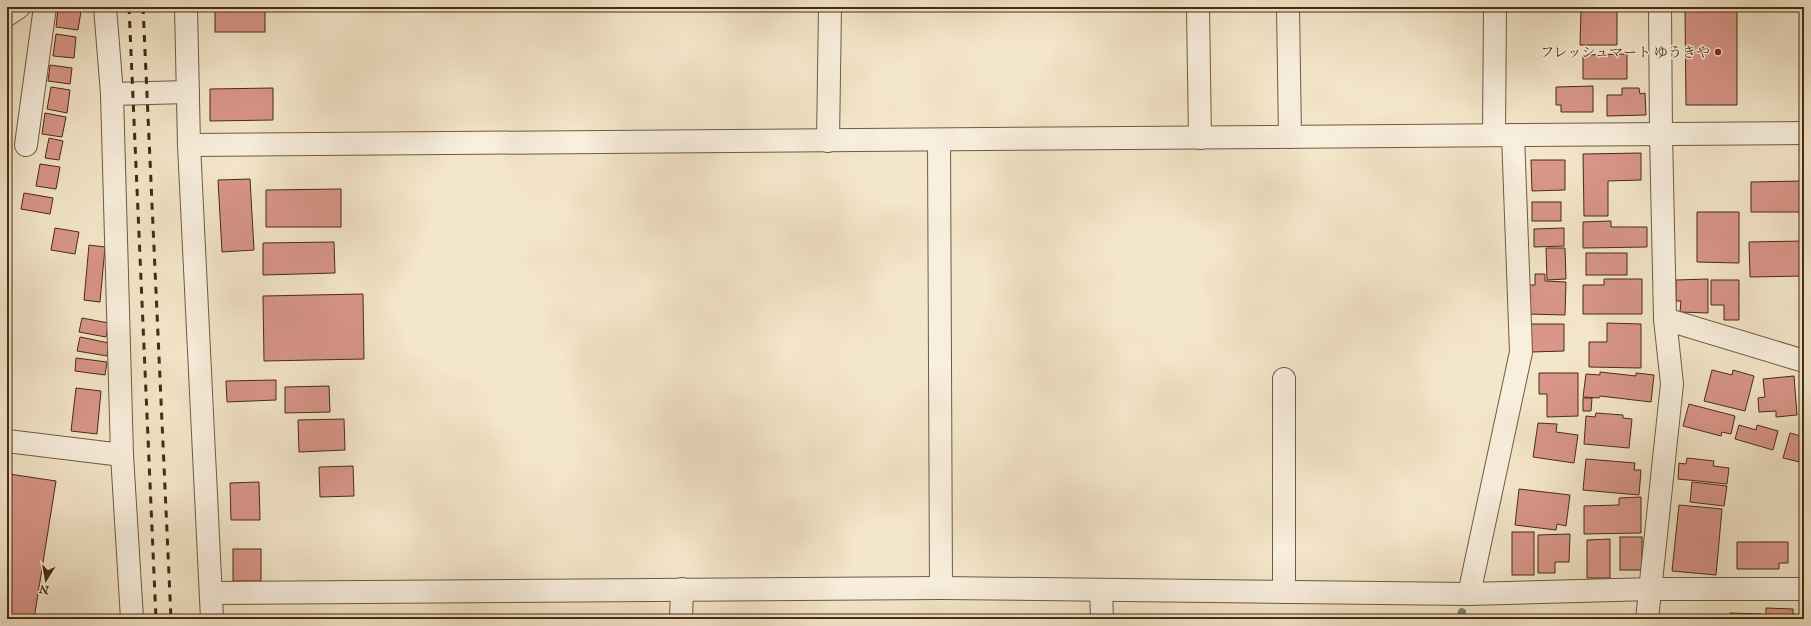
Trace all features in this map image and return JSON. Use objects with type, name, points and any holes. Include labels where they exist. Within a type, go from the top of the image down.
[{"type":"street","points":[[7,15],[19,7]]},
{"type":"street","points":[[26,145],[45,7]]},
{"type":"street","points":[[105,7],[112,94],[122,455],[132,619]]},
{"type":"street","points":[[186,7],[189,145],[212,619]]},
{"type":"street","points":[[828,141],[830,7]]},
{"type":"street","points":[[1198,7],[1200,138]]},
{"type":"street","points":[[1288,7],[1290,137]]},
{"type":"street","points":[[1468,594],[1521,352],[1495,7]]},
{"type":"street","points":[[1647,619],[1672,384],[1665,318],[1660,7]]},
{"type":"street","points":[[112,94],[188,92]]},
{"type":"street","points":[[189,145],[1804,133]]},
{"type":"street","points":[[939,140],[941,588]]},
{"type":"street","points":[[1665,318],[1804,361]]},
{"type":"street","points":[[1284,380],[1284,592]]},
{"type":"street","points":[[7,441],[122,455]]},
{"type":"street","points":[[211,593],[941,588],[1468,594],[1651,590],[1804,589]]},
{"type":"street","points":[[681,619],[682,589]]},
{"type":"street","points":[[1102,590],[1102,619]]},
{"type":"building","points":[[215,7],[265,7],[265,32],[215,32]]},
{"type":"building","points":[[1685,7],[1737,7],[1737,105],[1686,105]]},
{"type":"building","points":[[58,8],[81,11],[78,30],[56,27]]},
{"type":"building","points":[[1581,9],[1617,9],[1617,45],[1580,45]]},
{"type":"building","points":[[56,34],[76,37],[74,58],[53,56]]},
{"type":"building","points":[[1627,54],[1627,79],[1583,79],[1583,55]]},
{"type":"building","points":[[50,65],[72,68],[70,84],[48,81]]},
{"type":"building","points":[[1593,86],[1593,112],[1561,112],[1561,105],[1556,105],[1556,87]]},
{"type":"building","points":[[51,87],[70,90],[67,113],[47,109]]},
{"type":"building","points":[[273,88],[273,120],[210,121],[210,89]]},
{"type":"building","points":[[1622,88],[1639,88],[1640,94],[1645,93],[1646,115],[1607,116],[1607,95],[1622,95]]},
{"type":"building","points":[[45,113],[66,117],[62,137],[42,134]]},
{"type":"building","points":[[49,138],[63,141],[59,160],[45,158]]},
{"type":"building","points":[[1641,153],[1641,180],[1608,181],[1608,216],[1584,216],[1583,154]]},
{"type":"building","points":[[1531,160],[1565,160],[1565,190],[1532,191]]},
{"type":"building","points":[[40,164],[60,167],[56,189],[36,186]]},
{"type":"building","points":[[250,179],[254,250],[222,252],[218,180]]},
{"type":"building","points":[[1803,181],[1803,212],[1751,212],[1751,182]]},
{"type":"building","points":[[341,189],[341,227],[266,227],[266,190]]},
{"type":"building","points":[[24,193],[53,198],[50,214],[21,209]]},
{"type":"building","points":[[1532,202],[1561,202],[1561,221],[1532,221]]},
{"type":"building","points":[[1697,212],[1739,212],[1739,263],[1697,262]]},
{"type":"building","points":[[1611,221],[1611,227],[1647,227],[1647,247],[1583,248],[1583,222]]},
{"type":"building","points":[[55,228],[79,232],[75,254],[51,250]]},
{"type":"building","points":[[1564,228],[1564,246],[1534,247],[1534,229]]},
{"type":"building","points":[[1803,241],[1804,276],[1750,277],[1749,242]]},
{"type":"building","points":[[334,242],[335,273],[263,275],[263,243]]},
{"type":"building","points":[[89,245],[105,247],[100,302],[84,300]]},
{"type":"building","points":[[1546,248],[1565,248],[1566,279],[1547,280]]},
{"type":"building","points":[[1586,253],[1627,253],[1627,275],[1586,275]]},
{"type":"building","points":[[1535,274],[1545,274],[1545,281],[1566,282],[1565,315],[1528,314],[1529,285],[1535,285]]},
{"type":"building","points":[[1604,279],[1642,279],[1642,314],[1583,314],[1583,285],[1604,285]]},
{"type":"building","points":[[1708,279],[1708,313],[1680,312],[1681,301],[1676,301],[1676,280]]},
{"type":"building","points":[[1711,280],[1739,280],[1739,320],[1724,320],[1724,305],[1711,305]]},
{"type":"building","points":[[363,294],[364,359],[264,361],[263,296]]},
{"type":"building","points":[[82,318],[109,323],[106,337],[79,332]]},
{"type":"building","points":[[1607,323],[1641,324],[1641,368],[1589,367],[1589,342],[1607,342]]},
{"type":"building","points":[[1531,324],[1564,324],[1564,351],[1531,352]]},
{"type":"building","points":[[80,337],[109,343],[107,356],[77,351]]},
{"type":"building","points":[[76,358],[107,362],[105,375],[75,371]]},
{"type":"building","points":[[1712,370],[1732,375],[1733,370],[1754,376],[1745,411],[1704,401]]},
{"type":"building","points":[[1600,372],[1636,376],[1636,373],[1654,375],[1651,402],[1600,396],[1599,398],[1583,397],[1586,374],[1600,375]]},
{"type":"building","points":[[1539,373],[1578,373],[1578,416],[1547,417],[1547,394],[1539,394]]},
{"type":"building","points":[[1794,376],[1797,415],[1776,417],[1776,411],[1759,412],[1758,398],[1765,397],[1763,379]]},
{"type":"building","points":[[276,380],[276,400],[227,402],[226,381]]},
{"type":"building","points":[[329,386],[330,412],[285,413],[285,387]]},
{"type":"building","points":[[76,388],[101,391],[97,434],[71,431]]},
{"type":"building","points":[[1583,398],[1592,398],[1591,411],[1583,411]]},
{"type":"building","points":[[1689,404],[1735,416],[1731,434],[1722,432],[1721,436],[1683,426]]},
{"type":"building","points":[[1596,413],[1623,415],[1623,418],[1632,419],[1629,448],[1584,444],[1586,416],[1595,417]]},
{"type":"building","points":[[344,419],[345,450],[299,452],[298,420]]},
{"type":"building","points":[[1538,423],[1557,424],[1556,432],[1578,435],[1574,463],[1533,457]]},
{"type":"building","points":[[1739,425],[1756,430],[1757,425],[1778,431],[1773,450],[1735,439]]},
{"type":"building","points":[[1790,433],[1804,437],[1804,463],[1783,458]]},
{"type":"building","points":[[1687,458],[1714,461],[1713,466],[1729,468],[1727,484],[1678,479],[1679,463],[1686,464]]},
{"type":"building","points":[[1586,459],[1635,463],[1634,470],[1641,470],[1639,495],[1583,490]]},
{"type":"building","points":[[353,466],[354,496],[320,497],[319,467]]},
{"type":"building","points":[[9,474],[56,481],[34,619],[7,619],[7,485]]},
{"type":"building","points":[[259,482],[260,520],[231,520],[230,483]]},
{"type":"building","points":[[1692,482],[1727,486],[1724,506],[1690,502]]},
{"type":"building","points":[[1519,489],[1570,495],[1566,526],[1557,524],[1556,530],[1515,525]]},
{"type":"building","points":[[1641,497],[1641,533],[1584,534],[1584,506],[1619,505],[1619,498]]},
{"type":"building","points":[[1679,505],[1722,509],[1716,575],[1672,571]]},
{"type":"building","points":[[1512,532],[1534,532],[1534,575],[1512,575]]},
{"type":"building","points":[[1570,534],[1569,562],[1555,562],[1555,573],[1538,573],[1538,535]]},
{"type":"building","points":[[1620,537],[1642,537],[1642,570],[1620,570]]},
{"type":"building","points":[[1610,539],[1610,578],[1587,578],[1587,540]]},
{"type":"building","points":[[1737,542],[1788,542],[1788,563],[1779,563],[1779,569],[1737,569]]},
{"type":"building","points":[[233,549],[261,549],[261,581],[233,581]]},
{"type":"building","points":[[1801,555],[1804,555],[1804,572],[1802,572]]},
{"type":"building","points":[[1766,608],[1793,609],[1793,619],[1766,619]]},
{"type":"building","points":[[1730,613],[1761,614],[1761,619],[1730,619]]},
{"type":"building","points":[[340,616],[340,619],[241,619],[241,618]]},
{"type":"waterway","points":[[1460,619],[1462,612]]},
{"type":"railway","points":[[129,7],[156,619]]},
{"type":"railway","points":[[143,7],[171,619]]},
{"type":"place","name":"フレッシュマート ゆうきや","points":[[1718,52]]}]
